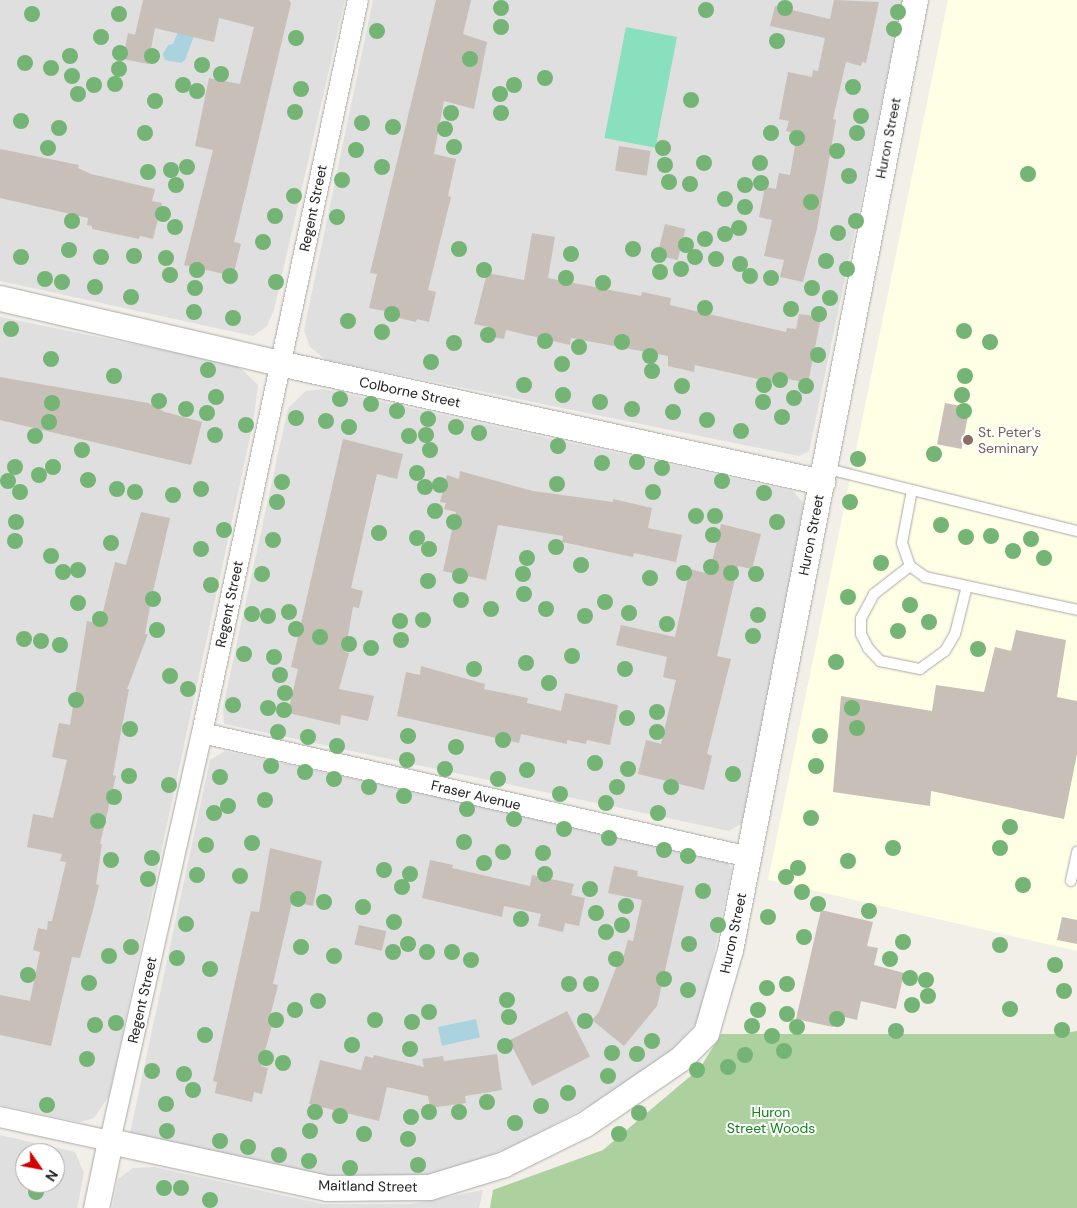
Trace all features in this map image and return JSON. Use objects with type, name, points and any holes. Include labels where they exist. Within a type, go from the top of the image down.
[{"type":"street","name":"Regent Street","points":[[96,1208],[202,734],[278,363],[358,0]]},
{"type":"street","name":"Huron Street","points":[[680,1059],[706,1032],[718,998],[749,857],[915,0]]},
{"type":"street","name":"Colborne Street","points":[[0,298],[278,363],[823,475]]},
{"type":"street","name":"Fraser Avenue","points":[[202,734],[749,857]]},
{"type":"street","name":"Maitland Street","points":[[0,1117],[327,1188],[428,1187],[504,1164],[585,1124],[680,1059]]},
{"type":"lane","points":[[823,475],[912,490],[1077,531]]},
{"type":"lane","points":[[912,490],[902,543],[910,566],[925,577],[1077,610]]},
{"type":"lane","points":[[910,566],[874,594],[861,618],[861,634],[868,648],[880,661],[920,669],[945,651],[954,634],[966,586]]},
{"type":"lane","points":[[1071,882],[1077,852]]},
{"type":"shaded area","points":[[0,0],[345,0],[274,310],[267,326],[253,336],[0,281]]},
{"type":"shaded area","points":[[373,0],[903,0],[809,451],[799,456],[326,360],[310,347],[304,330]]},
{"type":"shaded area","name":"St. Peter's Seminary","points":[[948,0],[1077,0],[1077,951],[768,880]]},
{"type":"shaded area","points":[[0,317],[237,365],[258,385],[253,423],[109,1096],[94,1118],[80,1122],[0,1105]]},
{"type":"shaded area","points":[[323,389],[793,491],[804,504],[750,806],[741,824],[729,831],[224,724],[223,707],[288,408],[306,391]]},
{"type":"shaded area","points":[[225,751],[724,858],[732,869],[700,1019],[672,1050],[604,1098],[519,1143],[479,1160],[429,1174],[359,1180],[312,1175],[130,1133],[210,760]]},
{"type":"shaded area","points":[[0,1135],[35,1143],[15,1143],[15,1193],[65,1193],[65,1150],[75,1152],[84,1173],[77,1208],[0,1208]]},
{"type":"shaded area","points":[[154,1167],[323,1204],[410,1204],[483,1190],[479,1208],[112,1208],[118,1179],[133,1168]]},
{"type":"green space","points":[[626,27],[677,37],[655,148],[604,138]]},
{"type":"green space","name":"Huron Street Woods","points":[[1077,1031],[1077,1208],[490,1208],[493,1190],[603,1150],[700,1068],[721,1034],[1056,1034]]},
{"type":"water","points":[[178,32],[194,36],[185,60],[181,63],[165,60],[163,54],[168,45],[173,44]]},
{"type":"water","points":[[476,1019],[480,1038],[442,1046],[438,1027]]},
{"type":"building","points":[[143,0],[289,0],[291,3],[234,242],[241,244],[233,276],[184,265],[213,150],[195,146],[209,78],[240,84],[254,27],[219,18],[214,42],[155,28],[148,64],[123,59],[128,33],[135,35]]},
{"type":"building","points":[[436,0],[471,0],[463,34],[487,42],[474,109],[444,101],[434,154],[456,159],[448,196],[451,197],[428,290],[436,292],[429,322],[417,319],[416,322],[384,315],[385,311],[369,308],[377,274],[370,273]]},
{"type":"building","points":[[834,0],[879,2],[866,63],[862,62],[861,66],[846,62],[833,119],[836,120],[817,229],[803,282],[780,277],[784,260],[764,256],[772,220],[759,217],[765,187],[776,189],[779,173],[790,175],[797,134],[786,131],[789,121],[779,119],[788,72],[812,77],[813,70],[818,71],[825,38],[770,26],[775,6],[830,19]]},
{"type":"building","points":[[619,146],[651,151],[647,176],[615,171]]},
{"type":"building","points":[[0,149],[79,165],[78,168],[91,174],[155,189],[152,201],[162,203],[153,239],[140,236],[139,239],[92,229],[92,226],[87,225],[88,218],[0,198]]},
{"type":"building","points":[[665,224],[685,229],[678,260],[657,255]]},
{"type":"building","points":[[532,233],[555,237],[548,278],[641,296],[642,292],[671,298],[670,305],[786,332],[787,328],[796,329],[799,314],[821,317],[808,383],[773,376],[772,382],[695,365],[694,372],[668,366],[668,356],[571,338],[570,345],[506,330],[504,339],[487,336],[489,327],[474,324],[487,273],[524,280]]},
{"type":"building","points":[[0,377],[148,403],[165,412],[202,422],[191,465],[0,420]]},
{"type":"building","points":[[945,403],[970,408],[962,449],[937,444]]},
{"type":"building","points":[[343,439],[403,454],[397,479],[377,474],[351,588],[363,591],[359,608],[353,607],[345,652],[349,653],[339,689],[374,696],[368,721],[341,715],[340,725],[288,713],[298,669],[291,667]]},
{"type":"building","points":[[460,471],[533,491],[613,502],[613,499],[652,508],[648,528],[682,535],[676,562],[634,553],[633,557],[562,542],[563,536],[498,525],[486,580],[443,571],[456,512],[444,509],[446,503],[440,502],[447,475],[459,479]]},
{"type":"building","points":[[141,512],[170,518],[152,596],[145,634],[148,634],[127,689],[129,689],[113,775],[116,776],[100,844],[102,844],[96,884],[99,885],[80,958],[72,957],[51,1046],[0,1035],[0,995],[30,1001],[40,952],[33,950],[38,928],[47,930],[48,921],[52,921],[66,862],[60,861],[62,854],[27,847],[33,814],[53,818],[67,760],[52,757],[59,723],[70,725],[87,621],[100,624],[115,562],[126,565]]},
{"type":"building","points":[[721,524],[761,534],[752,569],[738,566],[717,656],[731,659],[707,754],[712,756],[704,790],[638,774],[646,740],[661,744],[676,680],[663,677],[667,657],[616,645],[621,625],[675,637],[690,569],[709,574]]},
{"type":"building","points":[[1016,630],[1066,640],[1057,697],[1077,701],[1077,754],[1064,819],[931,791],[930,806],[833,792],[841,696],[932,711],[936,685],[984,692],[995,647],[1011,651]]},
{"type":"building","points":[[421,666],[485,684],[484,689],[528,698],[527,703],[561,711],[565,693],[618,705],[610,745],[587,740],[586,744],[567,740],[567,744],[521,734],[519,743],[397,716],[406,672],[420,675]]},
{"type":"building","points":[[270,848],[322,861],[313,906],[292,902],[273,984],[278,985],[271,1013],[275,1014],[261,1066],[268,1068],[262,1094],[254,1092],[252,1102],[215,1093],[217,1082],[213,1081],[251,911],[259,912]]},
{"type":"building","points":[[430,860],[453,865],[452,868],[530,886],[532,875],[574,884],[571,895],[585,898],[579,926],[565,923],[563,932],[538,926],[541,914],[504,906],[502,917],[422,898]]},
{"type":"building","points":[[614,866],[638,871],[637,876],[684,886],[657,1006],[624,1046],[592,1020],[599,1012],[619,960],[622,962],[628,940],[633,941],[642,900],[608,893]]},
{"type":"building","points":[[821,910],[873,922],[867,946],[878,948],[874,965],[904,973],[896,1009],[861,1001],[857,1020],[836,1015],[833,1027],[796,1019]]},
{"type":"building","points":[[1062,917],[1077,920],[1077,944],[1057,940]]},
{"type":"building","points":[[359,925],[386,931],[382,951],[355,944]]},
{"type":"building","points":[[567,1011],[590,1056],[532,1086],[509,1041]]},
{"type":"building","points":[[497,1054],[502,1090],[465,1096],[466,1103],[430,1108],[428,1096],[387,1087],[379,1121],[309,1104],[320,1060],[361,1070],[365,1056],[373,1058],[374,1055],[424,1067],[422,1059],[443,1056],[444,1061]]},
{"type":"place","name":"St. Peter's Seminary","points":[[968,440]]}]
